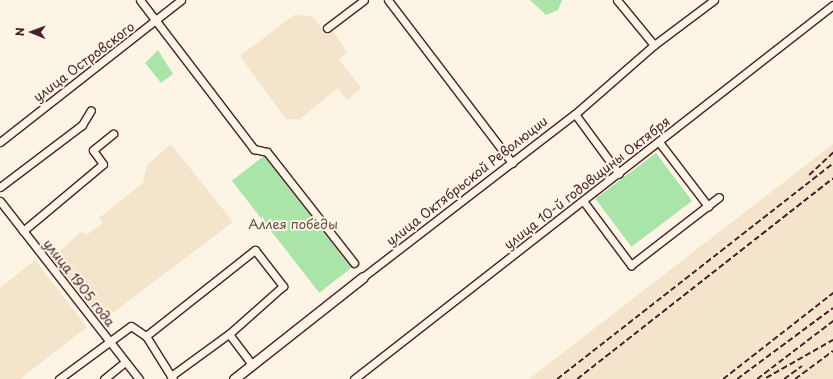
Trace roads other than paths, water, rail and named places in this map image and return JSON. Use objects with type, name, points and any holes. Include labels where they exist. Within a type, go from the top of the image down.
[{"type":"main road","name":"улица Октябрьской Революции","points":[[234,379],[363,276]]},
{"type":"street","points":[[140,0],[154,22],[254,149],[267,152],[354,263]]},
{"type":"street","name":"улица Островского","points":[[0,142],[181,0]]},
{"type":"street","points":[[327,28],[364,0]]},
{"type":"street","points":[[388,0],[512,163]]},
{"type":"street","points":[[617,0],[654,45]]},
{"type":"street","name":"улица Октябрьской Революции","points":[[363,276],[575,114],[654,45],[714,0]]},
{"type":"street","name":"улица 10-й годовщины Октября","points":[[354,379],[584,202],[833,5]]},
{"type":"street","points":[[0,187],[82,125],[91,110]]},
{"type":"street","points":[[575,114],[619,174]]},
{"type":"street","points":[[23,231],[103,164],[92,150],[113,134]]},
{"type":"street","points":[[659,142],[708,206]]},
{"type":"street","points":[[584,202],[631,265],[720,197]]},
{"type":"street","name":"улица 1905 года","points":[[0,201],[139,379]]},
{"type":"street","points":[[59,379],[131,326],[146,336],[172,377],[230,333],[283,286],[255,250],[146,336]]},
{"type":"street","points":[[230,333],[252,365]]},
{"type":"street","points":[[104,379],[126,362]]},
{"type":"railway","points":[[809,175],[833,153]]},
{"type":"railway","points":[[557,379],[833,163]]},
{"type":"railway","points":[[577,379],[833,178]]},
{"type":"railway","points":[[723,379],[833,293]]},
{"type":"railway","points":[[737,379],[833,308]]},
{"type":"railway","points":[[757,379],[833,321]]},
{"type":"railway","points":[[766,378],[833,340]]},
{"type":"railway","points":[[795,379],[833,351]]},
{"type":"railway","points":[[784,379],[802,366]]},
{"type":"park label","name":"Аллея победы","points":[[293,224]]}]
